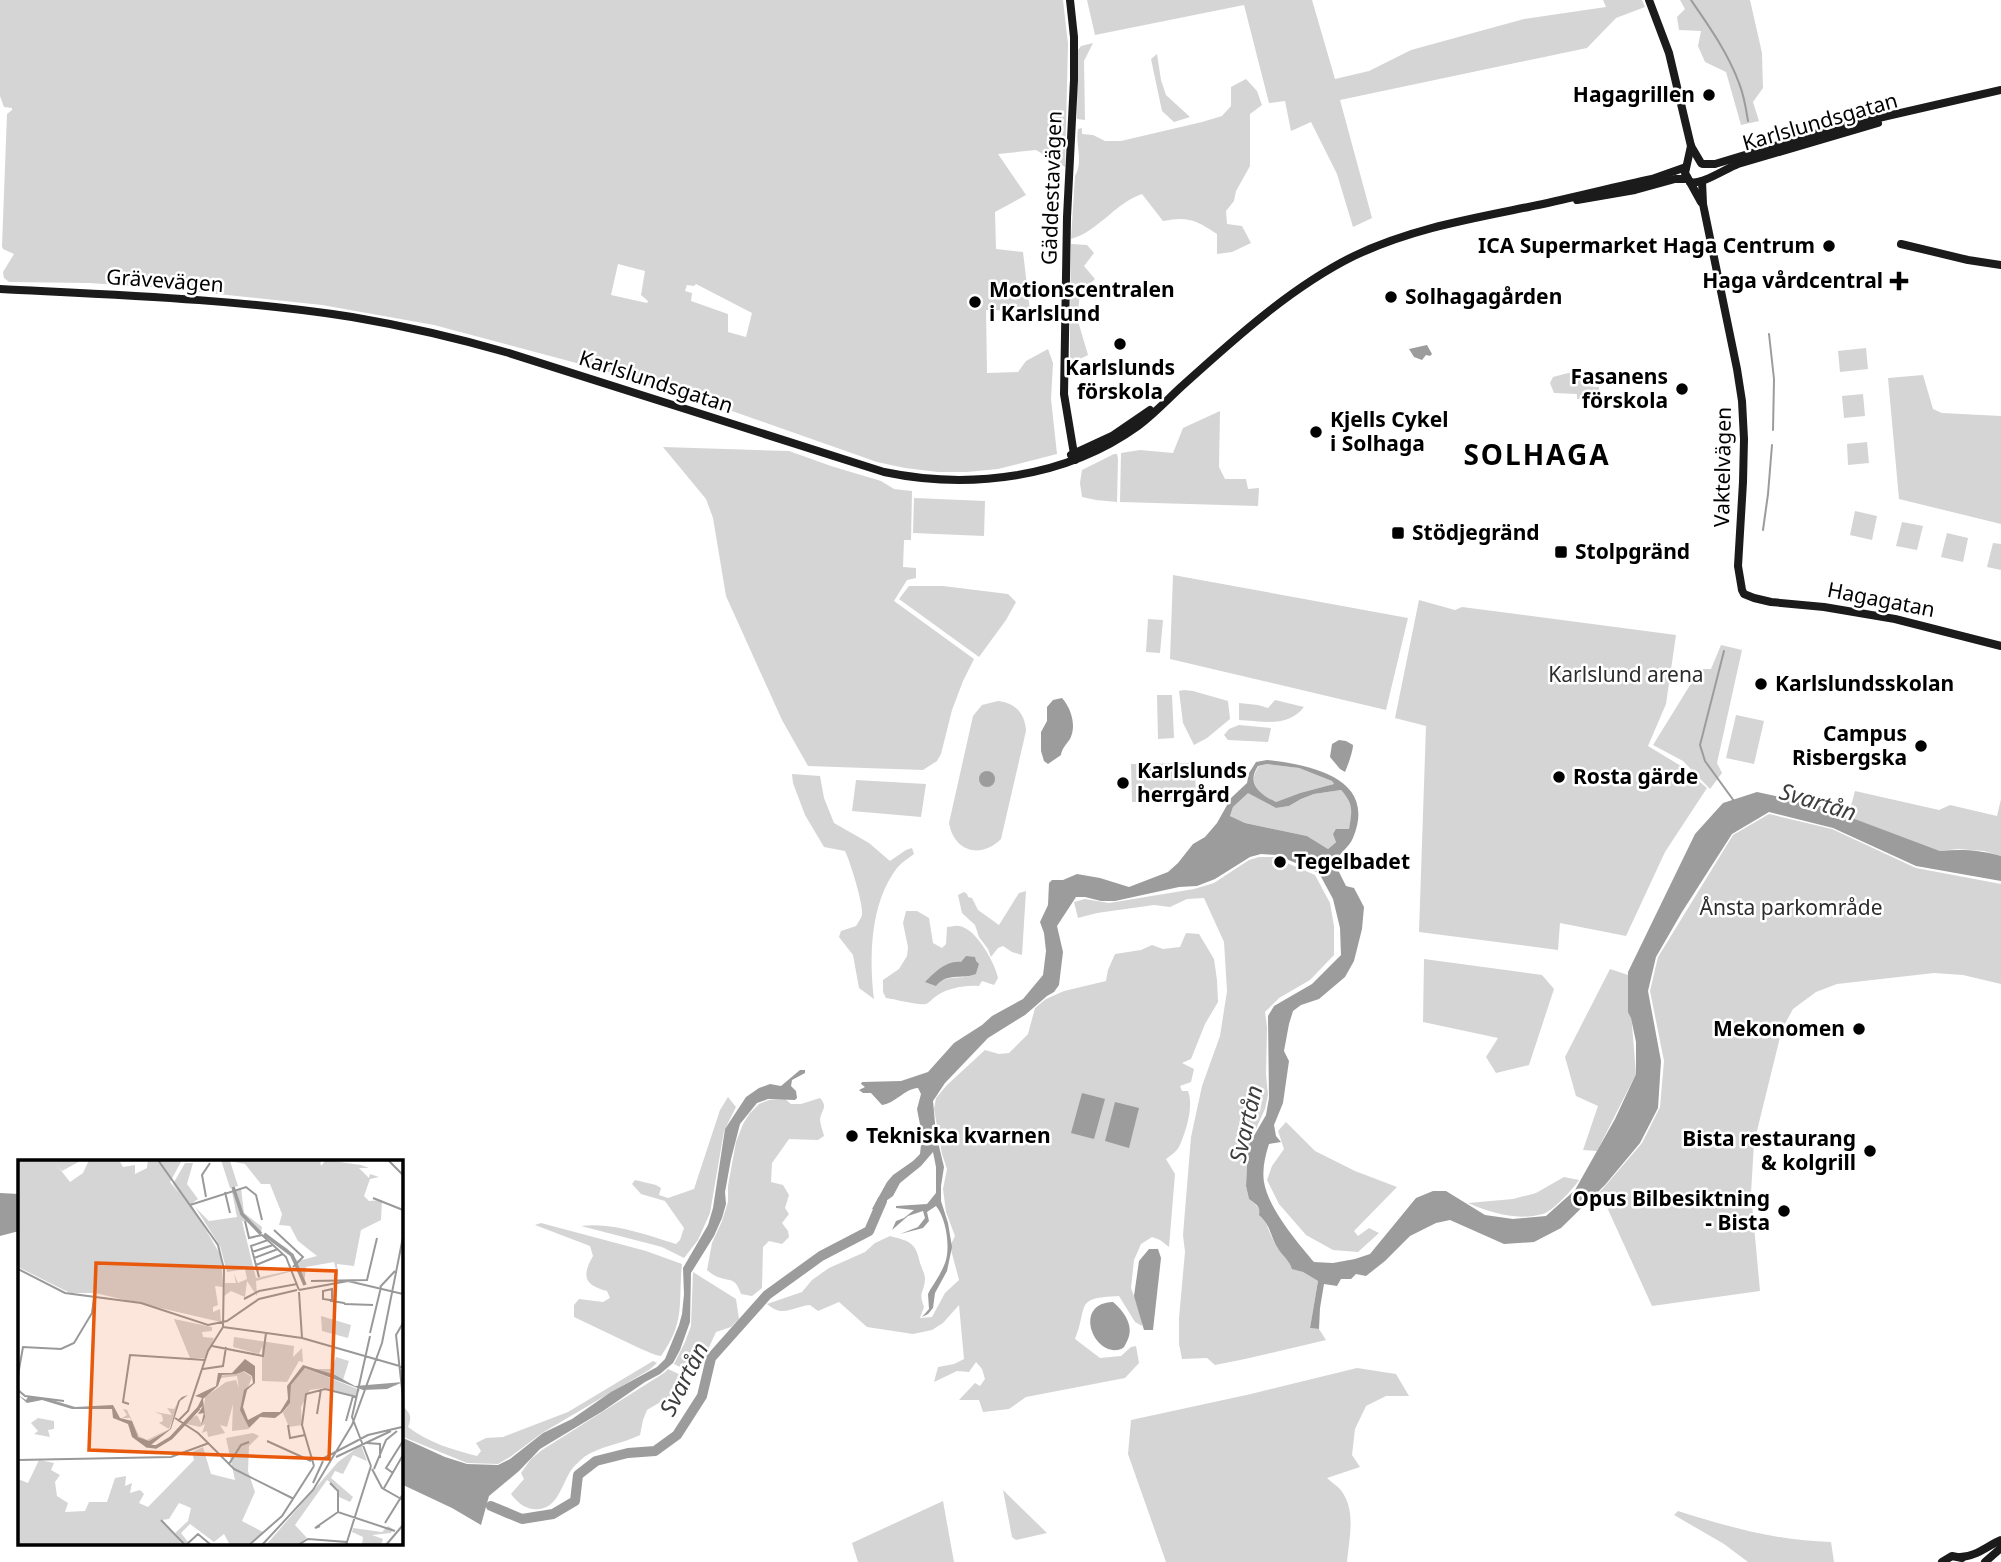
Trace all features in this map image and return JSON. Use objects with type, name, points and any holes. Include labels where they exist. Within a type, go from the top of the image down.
[{"type":"main road","name":"Gäddestavägen","points":[[1070,0],[1074,37],[1074,80],[1066,237],[1064,394],[1074,457]]},
{"type":"main road","points":[[1649,0],[1669,53],[1691,146],[1707,172],[1703,181],[1697,183],[1688,181],[1685,173],[1691,146]]},
{"type":"main road","name":"Karlslundsgatan","points":[[1702,163],[1715,164],[1835,128],[2001,90]]},
{"type":"main road","name":"Karlslundsgatan","points":[[1703,181],[1738,164],[1948,102]]},
{"type":"main road","points":[[1686,166],[1695,161],[1702,163]]},
{"type":"main road","name":"Karlslundsgatan","points":[[328,314],[418,330],[499,350],[884,472],[915,478],[973,480],[1074,457],[1112,436],[1181,387],[1265,315],[1319,276],[1375,247],[1431,228],[1652,179],[1686,166]]},
{"type":"main road","name":"Karlslundsgatan","points":[[1539,205],[1621,193],[1675,179],[1688,181]]},
{"type":"main road","name":"Vaktelvägen","points":[[1688,181],[1703,204]]},
{"type":"main road","name":"Vaktelvägen","points":[[1703,181],[1703,204],[1742,401],[1743,482],[1738,566]]},
{"type":"main road","points":[[1901,244],[2001,265]]},
{"type":"main road","name":"Grävevägen","points":[[0,289],[185,300],[328,314]]},
{"type":"main road","name":"Hagagatan","points":[[1738,566],[1742,590],[1749,597],[1882,617],[1968,634],[2001,644]]},
{"type":"main road","points":[[1942,1562],[1952,1556],[1963,1560],[2001,1540]]},
{"type":"main road","points":[[1985,1562],[2001,1548]]},
{"type":"green space","points":[[0,0],[1063,0],[1068,44],[1065,167],[1036,150],[998,154],[1026,195],[995,212],[996,249],[1023,252],[1030,311],[986,310],[987,373],[1018,372],[1026,361],[1048,349],[1053,363],[1051,399],[1057,454],[998,469],[967,472],[905,468],[877,462],[732,411],[595,368],[434,325],[322,305],[151,287],[9,282],[4,278],[3,272],[14,254],[2,246],[7,114],[12,108],[4,107],[0,96]],"holes":[[[618,264],[645,271],[641,295],[647,303],[611,295]],[[696,284],[752,313],[746,337],[728,332],[728,314],[691,301],[692,293],[685,291],[687,285]]]},
{"type":"green space","points":[[1087,0],[1312,0],[1335,79],[1369,71],[1411,50],[1524,19],[1606,7],[1603,0],[1642,0],[1645,7],[1616,18],[1587,48],[1340,100],[1372,218],[1353,227],[1337,174],[1311,122],[1291,131],[1285,101],[1269,103],[1244,5],[1095,35]]},
{"type":"green space","points":[[1680,0],[1750,0],[1762,53],[1763,88],[1753,102],[1759,121],[1741,125],[1726,72],[1705,62],[1698,46],[1701,31],[1679,30],[1677,17],[1685,9]]},
{"type":"green space","points":[[1093,43],[1084,61],[1085,120],[1077,119],[1078,50],[1081,46]]},
{"type":"green space","points":[[1157,54],[1166,95],[1190,117],[1174,122],[1162,111],[1151,59]]},
{"type":"green space","points":[[1246,79],[1257,91],[1262,105],[1250,114],[1250,166],[1236,191],[1234,201],[1226,211],[1227,224],[1242,226],[1251,243],[1232,252],[1217,254],[1217,234],[1192,220],[1163,221],[1142,194],[1123,204],[1090,230],[1071,239],[1075,176],[1079,165],[1078,129],[1082,128],[1082,134],[1093,135],[1105,141],[1121,141],[1202,122],[1222,116],[1231,106],[1231,87]]},
{"type":"green space","points":[[1071,244],[1087,245],[1094,253],[1084,266],[1095,279],[1080,293],[1078,313],[1070,313]]},
{"type":"green space","points":[[1070,320],[1078,321],[1088,355],[1070,364]]},
{"type":"green space","points":[[1866,348],[1868,369],[1840,372],[1838,351]]},
{"type":"green space","points":[[1572,372],[1595,384],[1593,387],[1599,387],[1599,399],[1577,399],[1577,394],[1554,393],[1550,383],[1553,377]]},
{"type":"green space","points":[[1923,375],[1933,409],[1942,413],[2001,416],[2001,524],[1899,499],[1888,378]]},
{"type":"green space","points":[[1863,394],[1865,416],[1844,418],[1842,396]]},
{"type":"green space","points":[[1220,411],[1219,467],[1225,479],[1246,479],[1248,489],[1259,488],[1258,506],[1120,502],[1121,453],[1140,450],[1173,453],[1183,428]]},
{"type":"green space","points":[[1867,442],[1869,463],[1848,465],[1847,444]]},
{"type":"green space","points":[[663,447],[789,451],[881,481],[894,489],[912,491],[911,540],[904,540],[903,567],[916,568],[916,578],[907,580],[894,601],[974,659],[952,710],[937,761],[923,770],[808,766],[782,720],[726,596],[713,518],[706,499]]},
{"type":"green space","points":[[1117,454],[1118,459],[1117,502],[1082,497],[1082,470]]},
{"type":"green space","points":[[914,498],[985,501],[984,536],[913,533]]},
{"type":"green space","points":[[1855,511],[1877,516],[1872,540],[1850,535]]},
{"type":"green space","points":[[1902,522],[1923,526],[1917,550],[1896,546]]},
{"type":"green space","points":[[1947,533],[1968,538],[1963,562],[1941,557]]},
{"type":"green space","points":[[1993,543],[2001,544],[2001,570],[1987,567]]},
{"type":"green space","points":[[1173,575],[1408,618],[1386,710],[1170,659]]},
{"type":"green space","points":[[909,586],[943,586],[1008,594],[1016,602],[979,657],[899,599]]},
{"type":"green space","name":"Rosta gärde","points":[[1419,600],[1455,610],[1462,607],[1676,635],[1666,704],[1648,746],[1681,766],[1707,788],[1665,852],[1626,936],[1560,923],[1558,950],[1419,932],[1426,726],[1395,718]]},
{"type":"green space","points":[[1148,619],[1163,620],[1160,653],[1146,652]]},
{"type":"green space","points":[[1721,645],[1742,650],[1717,763],[1722,773],[1710,789],[1683,761],[1653,745],[1700,669],[1711,669]]},
{"type":"green space","points":[[1179,691],[1228,701],[1230,719],[1194,745],[1183,723]]},
{"type":"green space","points":[[1157,695],[1172,695],[1174,738],[1158,739]]},
{"type":"green space","points":[[1275,700],[1304,707],[1298,714],[1282,721],[1239,720],[1239,703],[1268,708]]},
{"type":"green space","points":[[998,701],[1010,704],[1018,710],[1024,719],[1026,731],[1001,839],[985,849],[969,849],[956,841],[949,823],[973,716],[982,705]]},
{"type":"green space","points":[[1736,715],[1764,721],[1754,764],[1726,758]]},
{"type":"green space","points":[[1239,725],[1271,728],[1268,742],[1228,740],[1224,735],[1229,729]]},
{"type":"green space","points":[[1195,763],[1196,801],[1132,802],[1131,764]]},
{"type":"green space","points":[[1267,764],[1299,768],[1334,784],[1276,802],[1260,792],[1254,783],[1255,772],[1259,766]]},
{"type":"green space","points":[[792,774],[820,776],[824,798],[834,823],[869,843],[890,861],[912,848],[914,854],[899,866],[881,897],[872,948],[874,999],[859,988],[853,955],[839,937],[841,931],[856,926],[862,915],[859,893],[847,856],[845,851],[824,847],[805,815]]},
{"type":"green space","points":[[856,780],[926,784],[921,817],[852,811]]},
{"type":"green space","points":[[1341,790],[1350,800],[1352,813],[1349,829],[1328,849],[1307,836],[1245,823],[1230,816],[1233,807],[1248,792],[1276,808],[1289,806],[1314,794]]},
{"type":"green space","points":[[1855,791],[1939,810],[1950,805],[1997,816],[2001,799],[2001,856],[1984,851],[1940,851],[1848,817]]},
{"type":"green space","name":"Ånsta parkområde","points":[[1769,814],[1832,829],[1916,868],[2001,884],[2001,984],[1963,975],[1934,973],[1837,984],[1816,992],[1793,1009],[1782,1029],[1754,1143],[1751,1193],[1760,1291],[1652,1306],[1600,1192],[1642,1143],[1660,1107],[1664,1061],[1650,991],[1658,957],[1733,835]]},
{"type":"green space","points":[[1273,857],[1315,875],[1330,903],[1334,926],[1334,955],[1310,980],[1279,998],[1265,1012],[1268,1095],[1265,1109],[1248,1146],[1246,1186],[1249,1199],[1263,1216],[1275,1243],[1292,1268],[1318,1281],[1310,1328],[1319,1329],[1326,1340],[1215,1365],[1207,1358],[1182,1359],[1179,1318],[1191,1137],[1202,1086],[1220,1036],[1227,991],[1224,942],[1204,898],[1187,899],[1170,907],[1154,905],[1078,918],[1074,902],[1085,899],[1109,903],[1194,889],[1214,883],[1249,860]]},
{"type":"green space","points":[[1026,891],[1022,955],[1003,946],[991,957],[975,925],[962,913],[958,895],[964,892],[967,894],[978,910],[999,925],[1019,893]]},
{"type":"green space","points":[[906,911],[917,911],[929,918],[933,943],[942,948],[946,944],[947,927],[965,928],[978,939],[993,964],[998,978],[994,985],[982,981],[979,986],[945,991],[923,1004],[886,998],[883,980],[899,969],[907,956],[903,923]],"holes":[[[961,962],[979,964],[976,974],[940,981]]]},
{"type":"green space","points":[[1186,933],[1199,934],[1214,959],[1218,1002],[1205,1024],[1191,1059],[1182,1063],[1194,1069],[1191,1082],[1180,1086],[1182,1091],[1188,1091],[1190,1097],[1187,1127],[1179,1147],[1166,1159],[1175,1174],[1169,1247],[1152,1237],[1141,1244],[1134,1260],[1131,1288],[1142,1318],[1142,1326],[1135,1322],[1119,1296],[1104,1297],[1085,1305],[1075,1339],[1100,1358],[1121,1356],[1136,1346],[1139,1363],[1125,1378],[1026,1397],[1009,1409],[983,1412],[979,1400],[959,1400],[975,1383],[980,1386],[985,1379],[976,1362],[969,1372],[957,1371],[934,1382],[938,1367],[964,1359],[959,1305],[943,1323],[932,1330],[913,1334],[867,1327],[839,1302],[818,1311],[810,1305],[783,1311],[767,1304],[802,1292],[812,1280],[829,1268],[865,1252],[875,1243],[890,1236],[907,1241],[914,1247],[925,1279],[921,1295],[924,1307],[920,1318],[932,1317],[945,1293],[959,1280],[950,1246],[955,1236],[946,1212],[943,1189],[947,1169],[934,1109],[936,1098],[985,1050],[999,1054],[1009,1053],[1028,1034],[1035,1008],[1046,999],[1064,991],[1106,981],[1115,954],[1141,950],[1152,945],[1163,949],[1180,947]]},
{"type":"green space","points":[[1424,959],[1542,975],[1554,989],[1529,1065],[1496,1073],[1486,1057],[1498,1038],[1423,1022]]},
{"type":"green space","points":[[1610,969],[1628,975],[1636,1074],[1597,1151],[1583,1150],[1598,1106],[1576,1096],[1565,1057]]},
{"type":"green space","points":[[728,1097],[736,1107],[724,1131],[710,1213],[698,1240],[684,1258],[662,1247],[581,1226],[617,1228],[676,1244],[684,1228],[665,1201],[641,1194],[632,1184],[635,1180],[656,1185],[661,1188],[659,1195],[668,1198],[694,1189],[720,1110]]},
{"type":"green space","points":[[820,1098],[824,1106],[820,1119],[824,1136],[818,1140],[789,1139],[772,1163],[771,1182],[783,1185],[789,1195],[785,1208],[789,1214],[782,1223],[789,1237],[782,1244],[769,1241],[763,1247],[762,1288],[752,1296],[741,1294],[735,1282],[717,1277],[707,1270],[712,1243],[728,1202],[728,1186],[736,1142],[743,1124],[759,1104],[769,1100],[785,1099],[791,1104],[801,1104]]},
{"type":"green space","points":[[1286,1122],[1315,1151],[1355,1171],[1397,1187],[1354,1231],[1358,1236],[1369,1228],[1379,1233],[1358,1252],[1333,1250],[1306,1235],[1279,1204],[1267,1180],[1272,1166],[1284,1149],[1278,1131]]},
{"type":"green space","points":[[1564,1177],[1579,1180],[1568,1194],[1543,1214],[1524,1217],[1504,1215],[1468,1203],[1513,1199],[1536,1193]]},
{"type":"green space","points":[[541,1223],[646,1251],[682,1264],[678,1322],[661,1356],[574,1317],[574,1305],[579,1299],[603,1302],[610,1298],[607,1291],[594,1286],[587,1279],[587,1269],[593,1256],[590,1246],[535,1225]]},
{"type":"green space","points":[[693,1272],[736,1299],[739,1319],[731,1327],[716,1332],[701,1365],[692,1373],[674,1364],[691,1326]]},
{"type":"green space","points":[[653,1361],[657,1363],[542,1433],[498,1464],[467,1463],[402,1436],[402,1404],[410,1416],[408,1427],[416,1433],[449,1448],[477,1456],[481,1451],[476,1443],[486,1438],[503,1437],[568,1412]]},
{"type":"green space","points":[[1357,1368],[1396,1374],[1409,1396],[1386,1396],[1366,1406],[1355,1429],[1352,1455],[1360,1467],[1327,1478],[1340,1489],[1349,1506],[1351,1524],[1347,1562],[1166,1562],[1128,1454],[1131,1420]]},
{"type":"green space","points":[[668,1369],[685,1377],[673,1393],[647,1410],[640,1435],[584,1457],[572,1469],[558,1496],[548,1506],[541,1509],[530,1508],[513,1497],[511,1494],[524,1479],[521,1473],[531,1459]]},
{"type":"green space","points":[[1003,1490],[1047,1533],[1016,1540],[1012,1537]]},
{"type":"green space","points":[[943,1501],[954,1562],[858,1562],[852,1543]]},
{"type":"green space","points":[[1678,1511],[1754,1532],[1831,1542],[1834,1562],[1748,1562],[1724,1544],[1674,1515]]},
{"type":"shaded area","points":[[1427,345],[1432,354],[1426,355],[1422,360],[1414,357],[1409,349]]},
{"type":"shaded area","points":[[1062,698],[1072,717],[1072,734],[1061,755],[1048,764],[1041,751],[1041,732],[1047,721],[1047,707],[1053,700]]},
{"type":"shaded area","points":[[1339,740],[1353,745],[1345,772],[1330,757],[1332,744]]},
{"type":"shaded area","points":[[1256,762],[1284,762],[1336,778],[1348,788],[1356,801],[1358,818],[1353,838],[1335,864],[1346,886],[1354,888],[1364,907],[1354,961],[1345,977],[1319,999],[1293,1011],[1284,1051],[1289,1061],[1283,1103],[1274,1125],[1276,1136],[1281,1142],[1269,1144],[1264,1168],[1264,1182],[1271,1203],[1284,1225],[1314,1262],[1333,1263],[1370,1254],[1416,1198],[1433,1191],[1446,1191],[1485,1215],[1513,1219],[1546,1216],[1575,1190],[1615,1119],[1636,1074],[1636,1042],[1628,1012],[1628,972],[1695,834],[1723,803],[1757,792],[1820,806],[1940,851],[1986,852],[2001,856],[2001,881],[1916,866],[1833,828],[1769,812],[1732,834],[1656,957],[1648,991],[1661,1061],[1658,1108],[1640,1143],[1605,1185],[1561,1228],[1534,1242],[1504,1244],[1450,1220],[1436,1223],[1410,1236],[1366,1276],[1356,1274],[1351,1279],[1341,1279],[1337,1286],[1324,1284],[1319,1329],[1310,1328],[1318,1281],[1292,1269],[1259,1215],[1259,1208],[1249,1199],[1246,1186],[1248,1146],[1266,1115],[1269,1098],[1268,1016],[1274,1006],[1312,984],[1341,955],[1340,928],[1333,899],[1319,873],[1277,855],[1261,854],[1250,857],[1215,879],[1197,886],[1179,887],[1115,901],[1076,897],[1057,926],[1063,952],[1059,985],[1025,1015],[988,1038],[945,1083],[933,1101],[936,1134],[944,1167],[941,1201],[952,1247],[947,1271],[935,1293],[933,1308],[922,1317],[929,1309],[928,1294],[946,1260],[945,1224],[936,1206],[927,1212],[929,1221],[923,1228],[900,1234],[918,1227],[925,1218],[923,1211],[908,1216],[892,1230],[896,1221],[914,1210],[896,1206],[927,1204],[936,1193],[933,1152],[900,1183],[893,1196],[879,1211],[872,1209],[893,1175],[920,1154],[922,1135],[917,1109],[921,1094],[918,1088],[913,1089],[882,1105],[871,1093],[859,1090],[865,1087],[862,1082],[901,1081],[928,1072],[954,1043],[992,1016],[1023,999],[1043,975],[1046,951],[1040,922],[1048,905],[1049,883],[1077,874],[1129,887],[1168,872],[1193,844],[1205,837],[1217,823],[1231,798],[1247,783],[1249,773]],"holes":[[[1267,764],[1299,768],[1334,784],[1276,802],[1260,792],[1254,783],[1258,766]],[[1341,790],[1351,808],[1349,829],[1336,829],[1333,834],[1336,842],[1328,849],[1307,836],[1245,823],[1230,816],[1233,807],[1248,793],[1276,808],[1289,806],[1314,794]]]},
{"type":"shaded area","points":[[987,771],[993,773],[993,785],[987,787],[981,785],[979,779],[981,773]]},
{"type":"shaded area","points":[[966,956],[975,957],[979,964],[976,974],[945,979],[936,986],[925,982],[941,968],[950,963],[961,962]]},
{"type":"shaded area","points":[[800,1070],[805,1070],[805,1073],[792,1080],[791,1086],[796,1091],[795,1100],[768,1099],[757,1103],[740,1124],[725,1192],[726,1204],[714,1236],[691,1273],[690,1322],[673,1363],[603,1411],[540,1449],[489,1496],[481,1525],[402,1484],[402,1437],[467,1464],[498,1465],[543,1433],[572,1419],[611,1392],[657,1367],[665,1359],[682,1314],[683,1268],[708,1225],[713,1208],[725,1129],[746,1097],[770,1084],[781,1086]]},
{"type":"shaded area","points":[[1082,1093],[1105,1099],[1094,1139],[1071,1133]]},
{"type":"shaded area","points":[[1115,1102],[1139,1108],[1129,1148],[1105,1141]]},
{"type":"shaded area","points":[[0,1193],[18,1194],[18,1231],[0,1236]]},
{"type":"shaded area","points":[[1149,1249],[1158,1249],[1161,1258],[1153,1330],[1144,1330],[1134,1296],[1139,1261]]},
{"type":"shaded area","points":[[1113,1302],[1124,1314],[1130,1329],[1125,1345],[1117,1350],[1100,1344],[1091,1328],[1094,1310],[1101,1304]]},
{"type":"waterway","points":[[1691,0],[1718,40],[1735,72],[1748,121]]},
{"type":"waterway","points":[[1769,334],[1774,379],[1773,430]]},
{"type":"waterway","points":[[1763,530],[1772,445]]},
{"type":"waterway","points":[[1724,651],[1700,745],[1705,761],[1734,801]]},
{"type":"waterway","name":"Svartån","points":[[491,1506],[522,1519],[553,1514],[575,1501],[578,1475],[596,1461],[628,1453],[655,1451],[677,1435],[702,1396],[711,1358],[767,1295],[821,1256],[869,1231],[882,1201]]},
{"type":"place","name":"Hagagrillen","points":[[1709,95]]},
{"type":"place","name":"ICA Supermarket Haga Centrum","points":[[1829,246]]},
{"type":"place","name":"Haga vårdcentral","points":[[1899,281]]},
{"type":"place","name":"Solhagagården","points":[[1391,297]]},
{"type":"place","name":"Motionscentralen i Karlslund","points":[[975,302]]},
{"type":"place","name":"Karlslunds förskola","points":[[1120,344]]},
{"type":"place","name":"Fasanens förskola","points":[[1682,389]]},
{"type":"place","name":"Kjells Cykel i Solhaga","points":[[1316,432]]},
{"type":"place","name":"Stödjegränd","points":[[1398,533]]},
{"type":"place","name":"Stolpgränd","points":[[1561,552]]},
{"type":"place","name":"Karlslundsskolan","points":[[1761,684]]},
{"type":"place","name":"Campus Risbergska","points":[[1921,746]]},
{"type":"place","name":"Rosta gärde","points":[[1559,777]]},
{"type":"place","name":"Karlslunds herrgård","points":[[1123,783]]},
{"type":"place","name":"Tegelbadet","points":[[1280,862]]},
{"type":"place","name":"Mekonomen","points":[[1859,1029]]},
{"type":"place","name":"Tekniska kvarnen","points":[[852,1136]]},
{"type":"place","name":"Bista restaurang & kolgrill","points":[[1870,1151]]},
{"type":"place","name":"Opus Bilbesiktning - Bista","points":[[1784,1211]]},
{"type":"district","name":"SOLHAGA","points":[[1537,455]]},
{"type":"park label","name":"Karlslund arena","points":[[1626,675]]}]
